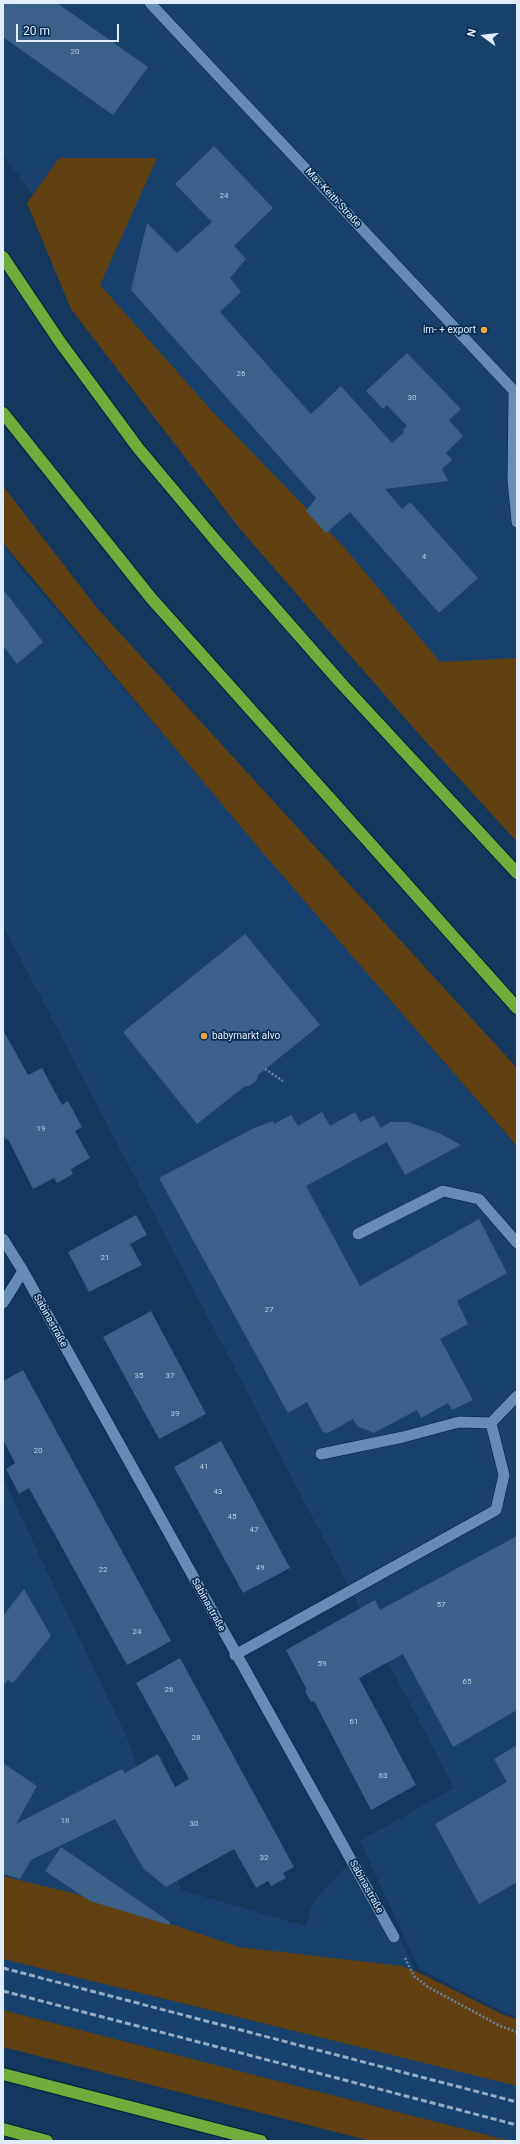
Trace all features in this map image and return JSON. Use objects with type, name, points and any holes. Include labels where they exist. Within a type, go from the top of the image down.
[{"type":"highway","points":[[3,257],[60,342],[138,448],[216,542],[335,677],[517,873]]},
{"type":"highway","points":[[3,413],[151,598],[517,1008]]},
{"type":"highway","points":[[3,2074],[261,2141]]},
{"type":"highway","points":[[3,2129],[47,2141]]},
{"type":"street","name":"Max-Keith-Straße","points":[[150,3],[516,393]]},
{"type":"street","points":[[516,393],[513,480],[517,522]]},
{"type":"street","points":[[358,1234],[443,1191],[479,1199],[517,1244]]},
{"type":"street","name":"Sabinastraße","points":[[3,1239],[23,1271],[394,1937]]},
{"type":"street","points":[[3,1303],[23,1271]]},
{"type":"street","points":[[321,1454],[403,1437],[459,1422],[490,1423],[517,1396]]},
{"type":"street","points":[[236,1655],[496,1510],[504,1475],[490,1423]]},
{"type":"path","points":[[264,1070],[283,1081]]},
{"type":"path","points":[[394,1937],[414,1976],[428,1988],[500,2026],[517,2032]]},
{"type":"shaded area","points":[[3,3],[517,3],[517,752],[301,561],[7,160],[3,154]]},
{"type":"shaded area","points":[[59,158],[157,158],[100,285],[212,411],[343,546],[440,662],[517,658],[517,842],[417,732],[240,529],[71,309],[27,203]]},
{"type":"shaded area","points":[[3,486],[97,608],[517,1068],[517,1148],[510,1138],[263,853],[8,549],[3,542]]},
{"type":"shaded area","points":[[3,544],[22,570],[509,1138],[517,1150],[517,2016],[504,2012],[419,1969],[360,1841],[454,1788],[3,925]]},
{"type":"shaded area","points":[[3,1479],[128,1740],[181,1890],[306,1926],[313,1902],[357,1855],[415,1968],[239,1947],[97,1899],[3,1876]]},
{"type":"shaded area","points":[[3,1876],[97,1899],[239,1947],[402,1966],[418,1972],[504,2015],[517,2019],[517,2086],[3,1959]]},
{"type":"shaded area","points":[[3,1959],[517,2086],[517,2141],[510,2141],[3,2010]]},
{"type":"shaded area","points":[[3,2010],[510,2141],[371,2141],[3,2047]]},
{"type":"building","points":[[4,3],[57,3],[148,67],[113,115],[3,37]]},
{"type":"building","points":[[214,146],[273,208],[234,246],[246,259],[230,278],[241,292],[220,312],[311,414],[341,386],[392,443],[404,432],[403,430],[407,426],[387,405],[383,409],[366,391],[407,353],[461,409],[449,420],[463,436],[446,453],[452,460],[442,469],[448,481],[385,489],[402,509],[410,502],[478,578],[439,613],[350,512],[326,533],[306,511],[316,498],[131,290],[147,223],[177,253],[212,222],[175,184]]},
{"type":"building","points":[[3,589],[43,642],[17,664],[3,646]]},
{"type":"building","points":[[245,934],[320,1025],[258,1075],[257,1080],[249,1086],[245,1086],[197,1124],[123,1032]]},
{"type":"building","points":[[3,1030],[28,1075],[42,1068],[62,1105],[68,1101],[82,1127],[75,1131],[90,1158],[71,1169],[73,1174],[57,1183],[54,1178],[33,1189],[8,1139],[6,1140],[3,1134]]},
{"type":"building","points":[[322,1112],[330,1126],[355,1112],[360,1122],[374,1116],[381,1128],[390,1122],[408,1122],[439,1133],[461,1145],[405,1175],[387,1142],[306,1186],[360,1286],[479,1219],[507,1273],[457,1301],[468,1324],[440,1339],[473,1400],[452,1410],[448,1403],[421,1418],[417,1410],[374,1433],[357,1426],[353,1419],[328,1433],[323,1432],[307,1402],[288,1413],[159,1178],[254,1128],[273,1121],[274,1124],[291,1115],[298,1126]]},
{"type":"building","points":[[136,1215],[147,1235],[130,1244],[142,1265],[89,1292],[68,1252]]},
{"type":"building","points":[[151,1311],[206,1414],[159,1439],[103,1337]]},
{"type":"building","points":[[23,1370],[171,1641],[127,1665],[29,1488],[19,1494],[6,1469],[15,1463],[3,1440],[3,1381]]},
{"type":"building","points":[[221,1441],[290,1568],[243,1593],[174,1467]]},
{"type":"building","points":[[517,1536],[517,1710],[453,1747],[403,1654],[359,1678],[416,1785],[371,1810],[314,1701],[311,1702],[305,1691],[307,1690],[286,1650],[375,1600],[380,1610]]},
{"type":"building","points":[[24,1589],[51,1636],[13,1683],[8,1680],[3,1686],[3,1616]]},
{"type":"building","points":[[180,1658],[294,1867],[283,1873],[286,1878],[271,1886],[268,1881],[256,1888],[234,1849],[166,1887],[143,1868],[115,1819],[31,1860],[20,1879],[3,1874],[3,1763],[37,1786],[16,1824],[122,1769],[125,1773],[158,1754],[175,1787],[189,1779],[136,1683]]},
{"type":"building","points":[[517,1745],[517,1882],[479,1904],[435,1824],[507,1782],[494,1759]]},
{"type":"building","points":[[61,1847],[170,1922],[169,1925],[90,1901],[45,1871]]},
{"type":"railway","points":[[3,1968],[517,2102]]},
{"type":"railway","points":[[3,1991],[517,2125]]},
{"type":"place","name":"im- + export","points":[[484,330]]},
{"type":"place","name":"babymarkt alvo","points":[[204,1036]]}]
